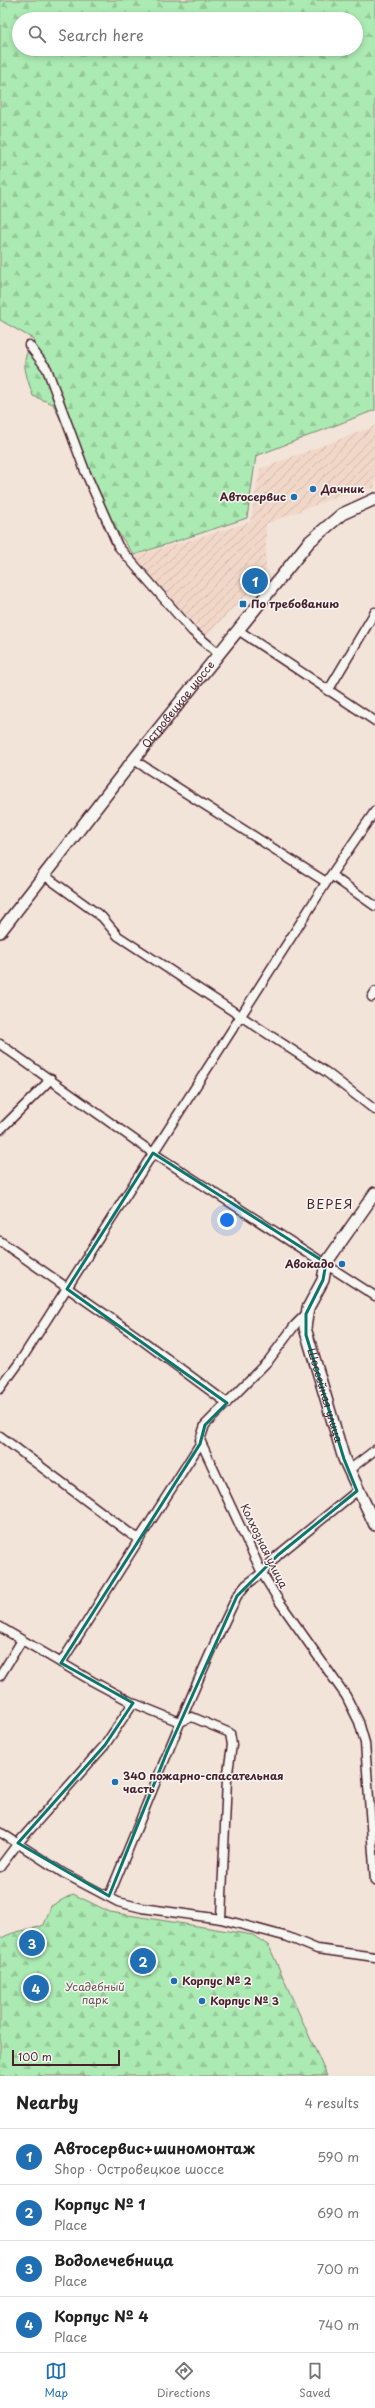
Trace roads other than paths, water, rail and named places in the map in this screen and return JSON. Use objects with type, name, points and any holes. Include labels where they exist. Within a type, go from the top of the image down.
[{"type":"main road","name":"Островецкое шоссе","points":[[0,932],[134,760],[309,542],[342,514],[375,499]]},
{"type":"main road","points":[[326,1263],[375,1193]]},
{"type":"main road","name":"Шоссейная улица","points":[[326,1263],[323,1280],[306,1314],[305,1328],[309,1345],[349,1470],[375,1525]]},
{"type":"street","points":[[29,345],[47,369],[85,471],[118,546],[192,631],[219,654]]},
{"type":"street","points":[[328,690],[375,612]]},
{"type":"street","points":[[238,630],[375,721]]},
{"type":"street","points":[[134,760],[375,906]]},
{"type":"street","points":[[0,1389],[67,1288],[329,879],[375,811]]},
{"type":"street","points":[[44,875],[102,917],[118,936],[326,1072],[375,1110]]},
{"type":"street","points":[[0,1044],[153,1153],[326,1263],[375,1296]]},
{"type":"street","points":[[0,1130],[51,1079]]},
{"type":"street","points":[[0,1240],[135,1335],[227,1403]]},
{"type":"street","points":[[60,1663],[200,1444],[205,1426],[269,1360],[295,1325],[306,1314]]},
{"type":"street","points":[[0,1436],[132,1535],[140,1538]]},
{"type":"street","name":"Колхозная улица","points":[[200,1444],[223,1488],[262,1572],[279,1601],[334,1678],[359,1722],[365,1744],[375,1881]]},
{"type":"street","points":[[349,1470],[375,1450]]},
{"type":"street","points":[[109,1896],[180,1722],[237,1596],[246,1585],[262,1572],[278,1555],[358,1490]]},
{"type":"street","points":[[0,1627],[60,1663],[133,1703],[180,1722],[192,1717],[230,1733],[232,1745],[227,1779],[221,1919]]},
{"type":"street","points":[[0,1676],[22,1640]]},
{"type":"street","points":[[0,1867],[18,1843],[105,1745],[133,1703]]},
{"type":"street","points":[[0,1832],[64,1873],[118,1902],[142,1908],[221,1919],[288,1937],[317,1949],[375,1957]]},
{"type":"place","name":"Дачник","points":[[313,489]]},
{"type":"place","name":"Автосервис","points":[[294,497]]},
{"type":"place","name":"Автосервис+шиномонтаж","points":[[255,581]]},
{"type":"place","name":"По требованию","points":[[243,604]]},
{"type":"place","name":"Авокадо","points":[[342,1264]]},
{"type":"place","name":"340 пожарно-спасательная часть","points":[[115,1782]]},
{"type":"place","name":"Водолечебница","points":[[32,1943]]},
{"type":"place","name":"Корпус № 1","points":[[143,1961]]},
{"type":"place","name":"Корпус № 2","points":[[174,1981]]},
{"type":"place","name":"Корпус № 4","points":[[36,1988]]},
{"type":"place","name":"Корпус № 3","points":[[202,2001]]},
{"type":"district","name":"ВЕРЕЯ","points":[[330,1204]]},
{"type":"park label","name":"Усадебный парк","points":[[95,1993]]}]
